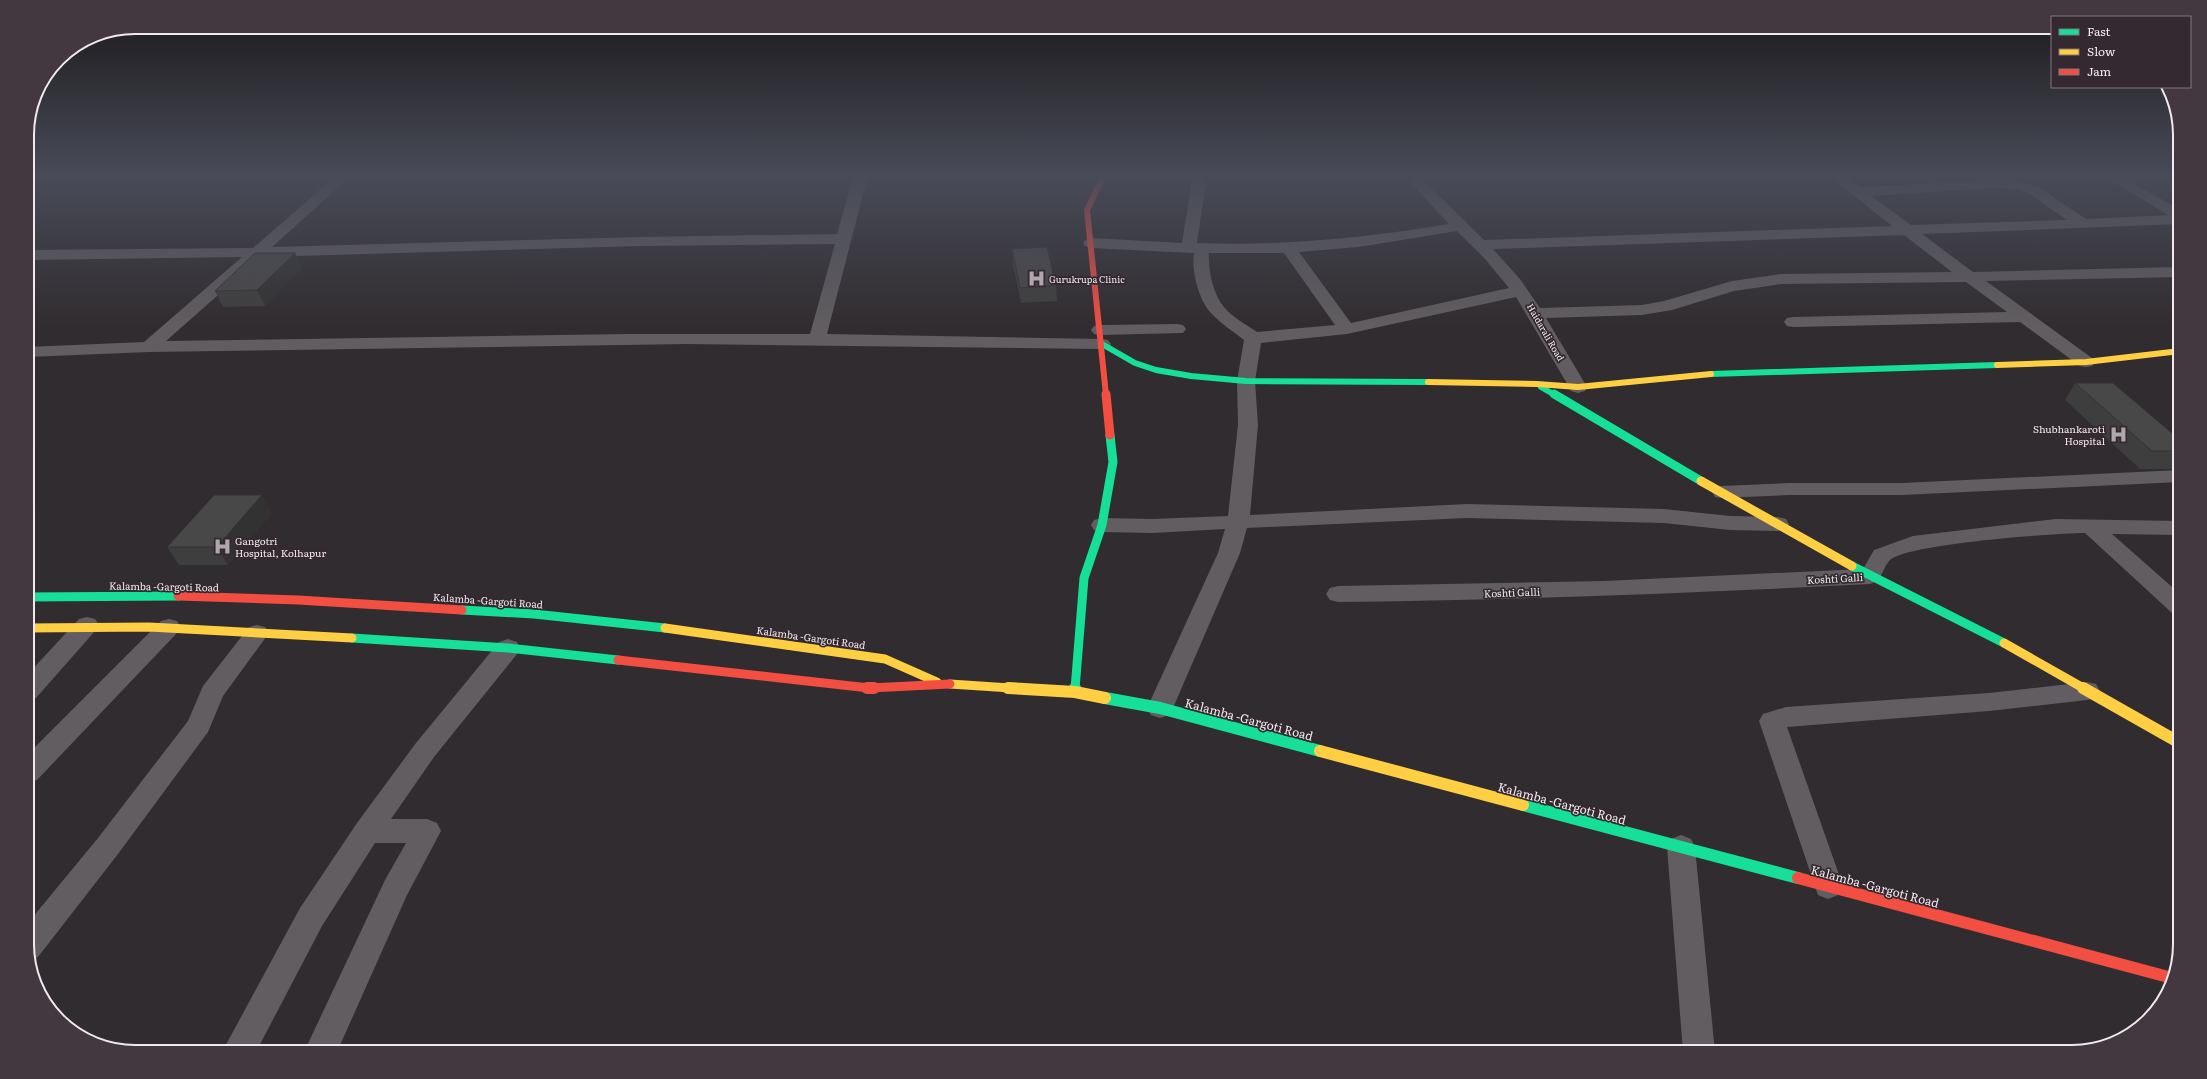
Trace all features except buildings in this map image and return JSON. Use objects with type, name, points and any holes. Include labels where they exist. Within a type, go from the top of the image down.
[{"type":"main road","points":[[1075,692],[1084,578],[1102,525],[1113,462],[1089,225]]},
{"type":"main road","points":[[1101,337],[1135,363],[1156,370],[1191,376],[1246,381],[1331,380],[1537,384],[1578,387],[1715,374],[2086,362],[2173,352]]},
{"type":"main road","points":[[1537,384],[1870,576],[2014,648],[2173,739]]},
{"type":"main road","name":"Kalamba -Gargoti Road","points":[[34,597],[174,596],[298,600],[534,614],[692,631],[885,659],[940,683]]},
{"type":"main road","name":"Kalamba -Gargoti Road","points":[[34,628],[87,625],[169,627],[508,648],[870,688],[940,683],[1075,692],[1160,708],[2167,977]]},
{"type":"street","points":[[149,347],[289,225]]},
{"type":"street","points":[[817,340],[848,225]]},
{"type":"street","points":[[1197,225],[1196,248],[1207,290],[1217,310],[1253,338],[1347,329],[1520,291]]},
{"type":"street","points":[[1902,225],[1968,277],[2086,362]]},
{"type":"street","points":[[1481,245],[1728,235],[2044,225]]},
{"type":"street","points":[[1091,243],[1196,248],[1288,248],[1401,237],[1461,226]]},
{"type":"street","name":"Haidarali Road","points":[[1461,226],[1481,245],[1520,291],[1578,387]]},
{"type":"street","points":[[34,256],[257,253],[709,239],[844,239]]},
{"type":"street","points":[[1288,248],[1347,329]]},
{"type":"street","points":[[1534,313],[1642,310],[1666,306],[1732,286],[1781,279],[1968,277],[2173,272]]},
{"type":"street","points":[[1792,322],[2024,317]]},
{"type":"street","points":[[34,352],[149,347],[328,346],[629,339],[817,340],[1101,337],[1177,329]]},
{"type":"street","points":[[1160,708],[1229,553],[1238,523],[1248,425],[1246,381],[1253,338]]},
{"type":"street","points":[[1722,492],[1788,489],[1902,489],[2173,476]]},
{"type":"street","points":[[1102,525],[1152,526],[1238,523],[1467,511],[1664,516],[1730,523],[1778,524]]},
{"type":"street","name":"Koshti Galli","points":[[1338,594],[1475,593],[1741,584],[1870,576],[1882,555],[1913,543],[2056,526],[2173,528]]},
{"type":"street","points":[[2091,527],[2173,601]]},
{"type":"street","points":[[34,683],[87,625]]},
{"type":"street","points":[[34,765],[169,627]]},
{"type":"street","points":[[34,938],[108,846],[199,725],[212,693],[257,633]]},
{"type":"street","points":[[242,1045],[311,918],[367,831],[425,750],[508,648]]},
{"type":"street","points":[[1828,886],[1772,721],[1786,717],[1990,702],[2087,691]]},
{"type":"street","points":[[323,1045],[395,889],[428,831],[367,831]]},
{"type":"street","points":[[1681,847],[1698,1045]]},
{"type":"traffic: fast","points":[[1102,344],[1135,363],[1156,370],[1191,376],[1246,381],[1428,382]]},
{"type":"traffic: fast","points":[[1711,374],[1997,365]]},
{"type":"traffic: fast","points":[[1541,387],[1701,481]]},
{"type":"traffic: fast","points":[[1075,692],[1084,578],[1102,525],[1113,462],[1110,435]]},
{"type":"traffic: fast","points":[[1852,566],[2004,643]]},
{"type":"traffic: fast","points":[[34,597],[178,596]]},
{"type":"traffic: fast","points":[[462,610],[534,614],[665,628]]},
{"type":"traffic: fast","points":[[352,638],[508,648],[618,660]]},
{"type":"traffic: fast","points":[[1105,698],[1160,708],[1320,751]]},
{"type":"traffic: fast","points":[[1523,805],[1798,878]]},
{"type":"traffic: slow","points":[[1997,365],[2086,362],[2173,352]]},
{"type":"traffic: slow","points":[[1428,382],[1537,384],[1578,387],[1711,374]]},
{"type":"traffic: slow","points":[[1701,481],[1852,566]]},
{"type":"traffic: slow","points":[[34,628],[149,627],[352,638]]},
{"type":"traffic: slow","points":[[665,628],[885,659],[937,682]]},
{"type":"traffic: slow","points":[[2004,643],[2173,739]]},
{"type":"traffic: slow","points":[[950,684],[1075,692],[1105,698]]},
{"type":"traffic: slow","points":[[1320,751],[1523,805]]},
{"type":"traffic: jam","points":[[1089,225],[1110,435]]},
{"type":"traffic: jam","points":[[178,596],[298,600],[462,610]]},
{"type":"traffic: jam","points":[[618,660],[869,688],[950,684]]},
{"type":"traffic: jam","points":[[1798,878],[2167,977]]},
{"type":"place","name":"Gurukrupa Clinic","points":[[1036,279]]},
{"type":"place","name":"Shubhankaroti Hospital","points":[[2118,434]]},
{"type":"place","name":"Gangotri Hospital, Kolhapur","points":[[222,546]]}]
